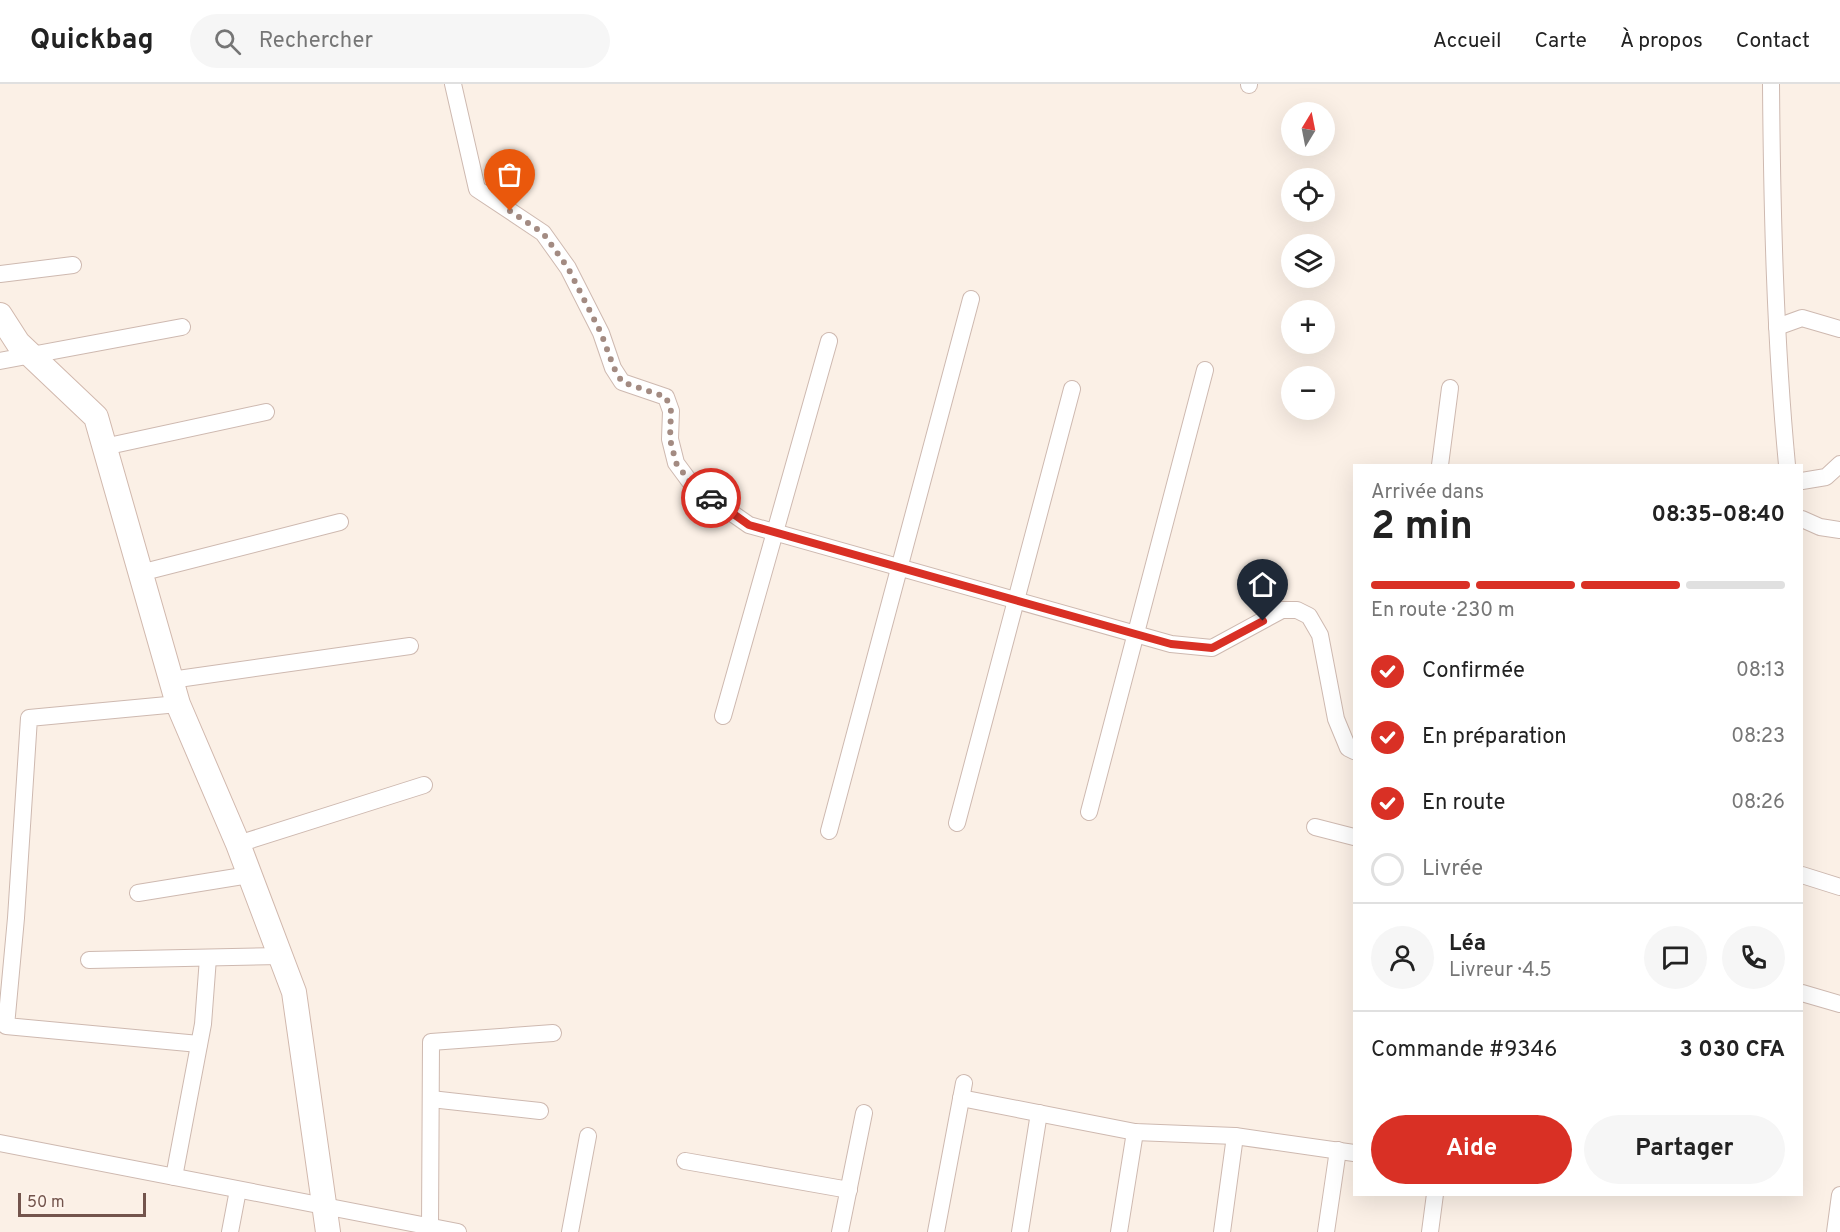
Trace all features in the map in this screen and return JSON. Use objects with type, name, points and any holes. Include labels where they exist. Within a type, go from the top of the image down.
[{"type":"street","points":[[453,84],[477,189],[543,233],[568,268],[601,333],[614,368],[622,382],[666,397],[671,411],[670,439],[676,463],[693,486],[749,525],[1171,644],[1212,648],[1282,610],[1297,610],[1309,616],[1320,635],[1336,719],[1348,748],[1353,750]]},
{"type":"street","points":[[1771,84],[1772,229],[1779,384],[1787,464]]},
{"type":"street","points":[[0,274],[73,265]]},
{"type":"street","points":[[829,831],[971,299]]},
{"type":"street","points":[[0,315],[18,343],[96,417],[178,704],[238,844],[294,992],[328,1232]]},
{"type":"street","points":[[1777,327],[1802,318],[1840,328]]},
{"type":"street","points":[[0,361],[182,327]]},
{"type":"street","points":[[723,716],[830,341]]},
{"type":"street","points":[[1089,812],[1205,370]]},
{"type":"street","points":[[1440,464],[1450,388]]},
{"type":"street","points":[[957,823],[1072,389]]},
{"type":"street","points":[[104,447],[266,412]]},
{"type":"street","points":[[1803,481],[1826,477],[1840,464]]},
{"type":"street","points":[[1803,519],[1820,527],[1840,530]]},
{"type":"street","points":[[140,573],[340,522]]},
{"type":"street","points":[[171,680],[410,646]]},
{"type":"street","points":[[178,704],[29,718],[16,918],[6,1026],[199,1044]]},
{"type":"street","points":[[238,844],[424,785]]},
{"type":"street","points":[[1315,827],[1353,837]]},
{"type":"street","points":[[138,893],[249,875]]},
{"type":"street","points":[[1803,875],[1840,887]]},
{"type":"street","points":[[89,960],[280,956]]},
{"type":"street","points":[[174,1177],[203,1024],[208,958]]},
{"type":"street","points":[[1803,993],[1840,1004]]},
{"type":"street","points":[[430,1227],[431,1042],[553,1033]]},
{"type":"street","points":[[936,1232],[963,1090],[1039,1113],[1135,1132],[1235,1136],[1346,1152],[1326,1232]]},
{"type":"street","points":[[431,1099],[540,1111]]},
{"type":"street","points":[[840,1232],[864,1113]]},
{"type":"street","points":[[1020,1232],[1039,1113]]},
{"type":"street","points":[[1119,1232],[1135,1132]]},
{"type":"street","points":[[570,1232],[588,1136]]},
{"type":"street","points":[[1222,1232],[1235,1136]]},
{"type":"street","points":[[0,1143],[458,1232]]},
{"type":"street","points":[[685,1161],[849,1190]]},
{"type":"street","points":[[230,1232],[238,1190]]},
{"type":"street","points":[[1835,1232],[1840,1195]]},
{"type":"street","points":[[1430,1232],[1435,1196]]},
{"type":"way so far","points":[[510,211],[543,233],[568,268],[601,333],[614,368],[622,382],[666,397],[671,411],[670,439],[676,463],[693,486],[711,498]]},
{"type":"route","points":[[711,498],[749,525],[1171,644],[1212,648],[1263,621]]}]
